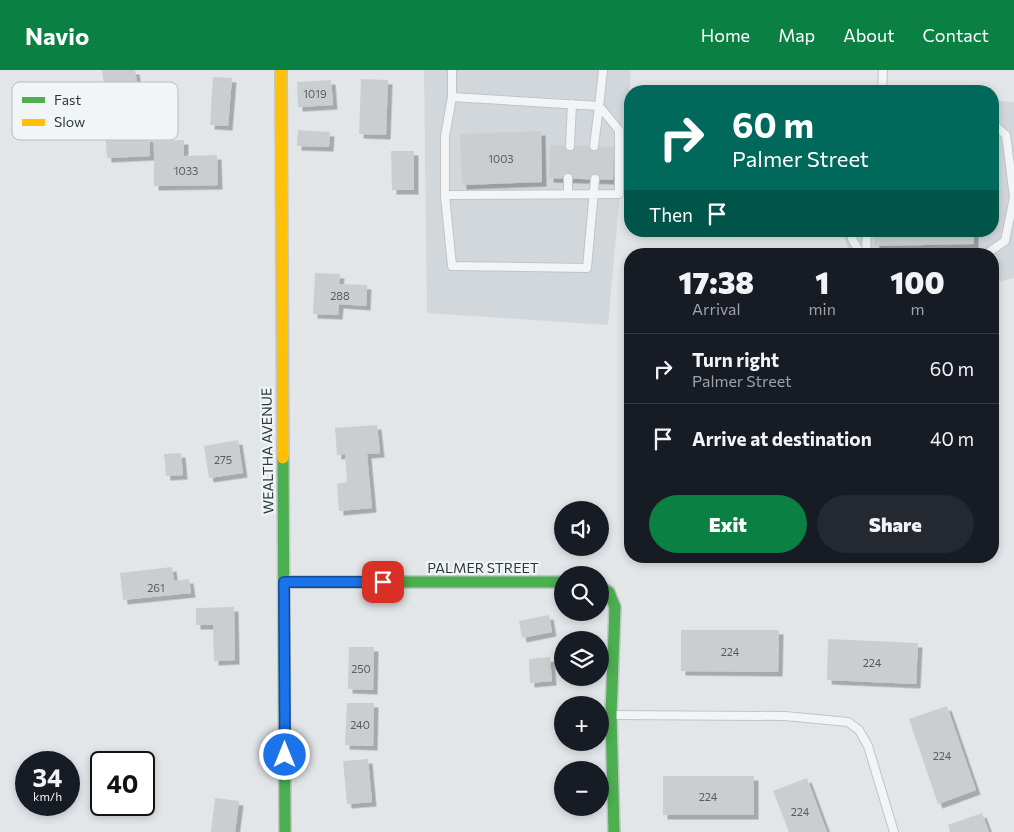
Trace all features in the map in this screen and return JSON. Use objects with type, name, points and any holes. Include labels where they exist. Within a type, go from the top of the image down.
[{"type":"street","name":"WEALTHA AVENUE","points":[[281,70],[285,832]]},
{"type":"street","name":"PALMER STREET","points":[[284,582],[554,582]]},
{"type":"street","points":[[609,592],[615,607],[611,715],[614,832]]},
{"type":"lane","points":[[452,70],[452,97],[445,136],[445,195],[452,266],[587,268],[595,179]]},
{"type":"lane","points":[[594,146],[603,70]]},
{"type":"lane","points":[[882,85],[883,70]]},
{"type":"lane","points":[[445,195],[619,194],[619,130],[599,106],[452,97]]},
{"type":"lane","points":[[570,146],[572,104]]},
{"type":"lane","points":[[994,248],[1004,241],[1014,197],[1006,135],[999,129]]},
{"type":"lane","points":[[568,178],[568,194]]},
{"type":"lane","points":[[852,237],[857,248]]},
{"type":"lane","points":[[611,715],[785,716],[848,722],[859,730],[868,746],[894,832]]},
{"type":"shaded area","points":[[424,70],[631,70],[630,85],[624,85],[624,148],[608,325],[427,313]]},
{"type":"shaded area","points":[[999,101],[1014,102],[1014,278],[999,282],[999,248],[848,248],[844,237],[999,237]]},
{"type":"building","points":[[102,70],[135,70],[137,82],[104,82]]},
{"type":"building","points":[[213,77],[232,78],[228,126],[210,125]]},
{"type":"building","points":[[361,79],[388,80],[386,135],[359,134]]},
{"type":"building","points":[[331,80],[333,105],[298,107],[297,82]]},
{"type":"building","points":[[298,130],[330,132],[329,147],[297,146]]},
{"type":"building","points":[[541,131],[542,182],[462,185],[460,134]]},
{"type":"building","points":[[106,140],[149,140],[150,156],[107,158]]},
{"type":"building","points":[[184,140],[184,156],[217,155],[218,185],[154,186],[154,141]]},
{"type":"building","points":[[550,145],[614,147],[613,180],[549,178]]},
{"type":"building","points":[[391,151],[414,151],[414,190],[392,190]]},
{"type":"building","points":[[874,237],[974,237],[974,244],[875,246]]},
{"type":"building","points":[[315,273],[340,274],[339,284],[367,285],[366,306],[339,304],[338,315],[313,314]]},
{"type":"building","points":[[377,425],[380,453],[367,454],[372,508],[339,511],[337,484],[347,482],[345,454],[337,455],[335,428]]},
{"type":"building","points":[[238,440],[243,473],[209,478],[204,446]]},
{"type":"building","points":[[181,453],[183,475],[166,476],[164,454]]},
{"type":"building","points":[[172,567],[174,581],[189,579],[191,593],[123,600],[120,573]]},
{"type":"building","points":[[234,607],[235,660],[214,661],[213,625],[196,625],[196,608]]},
{"type":"building","points":[[549,615],[552,632],[522,638],[519,621]]},
{"type":"building","points":[[681,630],[779,630],[778,672],[681,671]]},
{"type":"building","points":[[828,639],[918,643],[916,684],[827,680]]},
{"type":"building","points":[[349,647],[374,647],[373,690],[348,689]]},
{"type":"building","points":[[550,657],[552,681],[530,683],[529,659]]},
{"type":"building","points":[[347,703],[374,703],[373,746],[345,745]]},
{"type":"building","points":[[947,706],[976,790],[938,804],[909,719]]},
{"type":"building","points":[[368,759],[372,802],[347,804],[343,761]]},
{"type":"building","points":[[663,776],[754,776],[754,815],[663,815]]},
{"type":"building","points":[[807,778],[827,832],[789,832],[773,791]]},
{"type":"building","points":[[215,798],[239,801],[235,832],[211,832]]},
{"type":"building","points":[[982,813],[989,832],[950,832],[948,825]]},
{"type":"traffic: fast","points":[[283,458],[285,832]]},
{"type":"traffic: fast","points":[[284,582],[554,582]]},
{"type":"traffic: fast","points":[[609,592],[615,607],[611,715],[614,832]]},
{"type":"traffic: slow","points":[[281,70],[283,458]]},
{"type":"route","points":[[285,755],[284,582],[383,582]]}]
